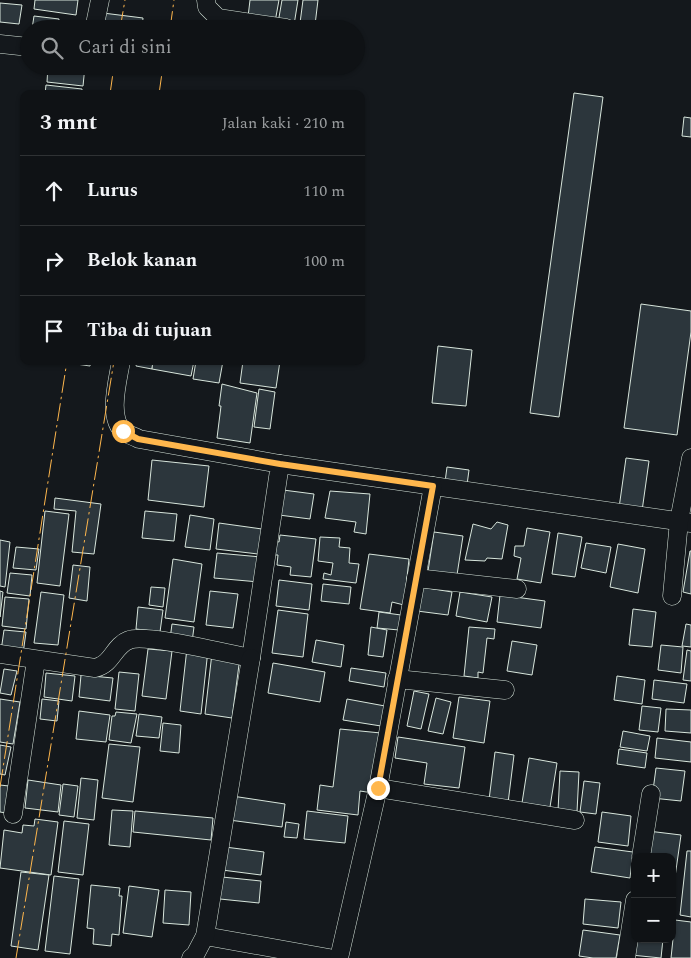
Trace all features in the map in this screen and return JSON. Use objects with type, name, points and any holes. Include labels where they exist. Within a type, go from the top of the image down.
[{"type":"street","points":[[96,20],[100,0]]},
{"type":"street","points":[[206,0],[207,7],[218,18],[232,20]]},
{"type":"street","points":[[0,44],[20,46]]},
{"type":"street","points":[[120,365],[114,408],[116,420],[123,431],[138,439],[280,464],[685,522]]},
{"type":"street","points":[[672,596],[685,522],[691,458]]},
{"type":"street","points":[[191,958],[195,955],[205,936],[251,658],[280,464]]},
{"type":"street","points":[[339,958],[378,788],[433,486]]},
{"type":"street","points":[[416,578],[517,589]]},
{"type":"street","points":[[0,654],[94,668],[102,667],[108,663],[119,647],[129,640],[148,638],[251,658]]},
{"type":"street","points":[[13,814],[36,660]]},
{"type":"street","points":[[397,679],[505,690]]},
{"type":"street","points":[[378,788],[575,820]]},
{"type":"street","points":[[642,853],[651,794]]},
{"type":"street","points":[[626,958],[631,926]]},
{"type":"street","points":[[205,936],[329,958]]},
{"type":"building","points":[[35,0],[78,0],[76,15],[34,9]]},
{"type":"building","points":[[250,0],[279,0],[275,20],[248,17]]},
{"type":"building","points":[[282,0],[298,0],[295,20],[279,20]]},
{"type":"building","points":[[303,0],[318,0],[316,20],[300,20]]},
{"type":"building","points":[[0,3],[22,5],[19,24],[0,22]]},
{"type":"building","points":[[103,13],[143,18],[143,20],[102,20]]},
{"type":"building","points":[[34,16],[59,19],[59,20],[33,20]]},
{"type":"building","points":[[47,75],[84,75],[83,86],[47,82]]},
{"type":"building","points":[[46,85],[82,89],[82,90],[45,90]]},
{"type":"building","points":[[574,93],[603,97],[559,417],[530,413]]},
{"type":"building","points":[[684,117],[691,118],[691,137],[682,136]]},
{"type":"building","points":[[641,304],[691,311],[691,332],[677,435],[624,428]]},
{"type":"building","points":[[438,346],[472,350],[466,406],[432,403]]},
{"type":"building","points":[[136,365],[152,365],[152,369]]},
{"type":"building","points":[[152,365],[193,365],[191,376],[152,369]]},
{"type":"building","points":[[195,365],[222,365],[219,383],[193,379]]},
{"type":"building","points":[[242,365],[279,365],[276,388],[240,383]]},
{"type":"building","points":[[222,384],[257,393],[250,443],[217,438]]},
{"type":"building","points":[[259,389],[275,392],[270,429],[254,427]]},
{"type":"building","points":[[626,458],[649,461],[642,511],[619,508]]},
{"type":"building","points":[[152,460],[209,466],[204,507],[148,500]]},
{"type":"building","points":[[447,467],[469,470],[467,485],[445,482]]},
{"type":"building","points":[[283,490],[314,494],[310,519],[279,515]]},
{"type":"building","points":[[330,491],[370,494],[366,534],[354,532],[356,522],[325,518]]},
{"type":"building","points":[[55,498],[101,504],[94,554],[72,552],[76,511],[54,509]]},
{"type":"building","points":[[45,511],[69,514],[60,586],[37,583]]},
{"type":"building","points":[[145,511],[177,514],[174,541],[142,538]]},
{"type":"building","points":[[190,515],[214,519],[210,550],[185,547]]},
{"type":"building","points":[[497,522],[508,525],[502,559],[487,558],[485,561],[465,560],[473,524],[491,529]]},
{"type":"building","points":[[219,523],[262,529],[258,554],[216,549]]},
{"type":"building","points":[[527,528],[550,532],[541,583],[517,579],[521,558],[514,556],[515,546],[524,546]]},
{"type":"building","points":[[434,532],[463,536],[457,575],[428,571]]},
{"type":"building","points":[[558,533],[582,537],[575,577],[552,574]]},
{"type":"building","points":[[280,535],[316,539],[311,577],[290,575],[291,567],[277,565],[278,555],[273,555],[274,541],[279,542]]},
{"type":"building","points":[[320,537],[340,538],[339,547],[350,548],[349,563],[359,564],[356,583],[323,579],[324,573],[331,575],[333,563],[318,561]]},
{"type":"building","points":[[0,540],[10,542],[5,587],[0,586]]},
{"type":"building","points":[[586,543],[611,547],[606,573],[581,568]]},
{"type":"building","points":[[618,544],[645,549],[638,593],[610,587]]},
{"type":"building","points":[[16,547],[39,549],[36,570],[13,568]]},
{"type":"building","points":[[691,551],[691,594],[683,592]]},
{"type":"building","points":[[217,553],[261,557],[259,582],[214,578]]},
{"type":"building","points":[[369,554],[409,559],[404,605],[392,602],[390,613],[360,609]]},
{"type":"building","points":[[173,559],[202,564],[194,622],[165,618]]},
{"type":"building","points":[[73,565],[90,567],[87,601],[69,598]]},
{"type":"building","points":[[10,573],[32,575],[30,596],[7,593]]},
{"type":"building","points":[[279,580],[312,584],[309,610],[276,606]]},
{"type":"building","points":[[323,584],[351,587],[349,604],[321,601]]},
{"type":"building","points":[[151,587],[165,588],[163,607],[149,605]]},
{"type":"building","points":[[421,587],[452,592],[448,615],[417,611]]},
{"type":"building","points":[[0,591],[3,592],[0,617]]},
{"type":"building","points":[[210,591],[238,594],[233,628],[206,625]]},
{"type":"building","points":[[41,592],[64,595],[58,645],[34,643]]},
{"type":"building","points":[[460,592],[492,597],[487,622],[456,616]]},
{"type":"building","points":[[500,595],[545,601],[541,628],[497,622]]},
{"type":"building","points":[[5,597],[29,599],[26,629],[2,626]]},
{"type":"building","points":[[138,607],[163,610],[160,632],[136,629]]},
{"type":"building","points":[[633,609],[656,612],[652,647],[629,645]]},
{"type":"building","points":[[278,610],[308,614],[303,657],[272,653]]},
{"type":"building","points":[[379,612],[401,615],[399,630],[377,628]]},
{"type":"building","points":[[172,624],[194,627],[192,642],[170,639]]},
{"type":"building","points":[[686,624],[691,625],[691,647],[682,646]]},
{"type":"building","points":[[371,627],[387,630],[383,657],[368,655]]},
{"type":"building","points":[[469,627],[495,629],[494,639],[487,638],[483,673],[478,672],[478,678],[464,676]]},
{"type":"building","points":[[4,630],[26,632],[23,654],[1,651]]},
{"type":"building","points":[[316,640],[344,645],[341,667],[312,662]]},
{"type":"building","points":[[512,641],[537,645],[532,675],[507,671]]},
{"type":"building","points":[[661,645],[683,647],[681,673],[658,670]]},
{"type":"building","points":[[187,648],[208,650],[201,714],[180,711]]},
{"type":"building","points":[[148,649],[172,651],[166,699],[142,696]]},
{"type":"building","points":[[687,650],[691,651],[691,681],[683,680]]},
{"type":"building","points":[[212,653],[240,657],[232,718],[205,714]]},
{"type":"building","points":[[273,663],[325,672],[320,702],[268,693]]},
{"type":"building","points":[[351,668],[386,673],[384,687],[349,681]]},
{"type":"building","points":[[4,669],[17,671],[11,695],[0,693]]},
{"type":"building","points":[[119,672],[139,674],[135,711],[115,709]]},
{"type":"building","points":[[46,673],[75,676],[72,701],[44,697]]},
{"type":"building","points":[[81,675],[113,678],[110,701],[79,697]]},
{"type":"building","points":[[617,676],[645,680],[642,704],[614,700]]},
{"type":"building","points":[[654,680],[687,684],[684,703],[652,699]]},
{"type":"building","points":[[414,691],[429,694],[421,729],[407,726]]},
{"type":"building","points":[[459,697],[490,701],[484,743],[453,738]]},
{"type":"building","points":[[436,698],[451,702],[443,734],[428,731]]},
{"type":"building","points":[[0,699],[20,702],[13,744],[0,742]]},
{"type":"building","points":[[42,699],[59,701],[57,721],[40,719]]},
{"type":"building","points":[[347,699],[385,706],[381,726],[343,720]]},
{"type":"building","points":[[642,706],[661,708],[658,732],[639,730]]},
{"type":"building","points":[[666,709],[691,710],[691,733],[665,731]]},
{"type":"building","points":[[79,711],[110,715],[106,742],[76,739]]},
{"type":"building","points":[[116,712],[137,714],[131,743],[109,740],[112,716],[115,716]]},
{"type":"building","points":[[139,714],[162,717],[159,738],[136,736]]},
{"type":"building","points":[[163,723],[181,725],[179,753],[160,751]]},
{"type":"building","points":[[340,729],[381,733],[373,793],[360,791],[358,815],[317,810],[320,785],[333,787]]},
{"type":"building","points":[[623,731],[650,736],[647,751],[620,747]]},
{"type":"building","points":[[398,737],[465,747],[459,788],[424,784],[427,763],[395,758]]},
{"type":"building","points":[[657,738],[691,742],[691,762],[655,758]]},
{"type":"building","points":[[109,744],[140,747],[133,802],[102,798]]},
{"type":"building","points":[[0,745],[11,747],[5,775],[0,774]]},
{"type":"building","points":[[619,749],[647,753],[645,768],[617,764]]},
{"type":"building","points":[[495,752],[514,755],[508,803],[489,800]]},
{"type":"building","points":[[529,758],[557,763],[550,807],[522,803]]},
{"type":"building","points":[[656,768],[685,771],[681,801],[652,798]]},
{"type":"building","points":[[560,771],[579,772],[577,812],[558,811]]},
{"type":"building","points":[[81,778],[98,780],[94,820],[77,818]]},
{"type":"building","points":[[28,780],[61,785],[58,812],[25,808]]},
{"type":"building","points":[[584,781],[600,783],[596,814],[580,812]]},
{"type":"building","points":[[63,784],[78,786],[74,817],[59,815]]},
{"type":"building","points":[[0,785],[9,786],[6,813],[0,812]]},
{"type":"building","points":[[232,796],[285,804],[282,827],[229,820]]},
{"type":"building","points":[[112,810],[133,811],[130,847],[109,845]]},
{"type":"building","points":[[135,811],[213,818],[211,840],[133,832]]},
{"type":"building","points":[[307,811],[348,816],[345,843],[304,839]]},
{"type":"building","points":[[602,812],[631,816],[628,846],[598,842]]},
{"type":"building","points":[[35,819],[58,822],[51,875],[0,868],[4,830],[22,833],[23,825],[34,826]]},
{"type":"building","points":[[64,821],[89,824],[83,875],[58,872]]},
{"type":"building","points":[[286,822],[299,824],[297,838],[284,837]]},
{"type":"building","points":[[648,831],[681,835],[676,870],[676,853],[645,853]]},
{"type":"building","points":[[225,847],[264,852],[261,875],[222,870]]},
{"type":"building","points":[[595,847],[633,852],[631,853],[630,878],[591,872]]},
{"type":"building","points":[[687,851],[691,851],[691,917],[680,915]]},
{"type":"building","points":[[21,872],[49,875],[38,950],[11,946]]},
{"type":"building","points":[[54,876],[79,879],[70,954],[45,951]]},
{"type":"building","points":[[222,877],[261,881],[259,903],[220,899]]},
{"type":"building","points":[[91,885],[120,888],[119,896],[122,896],[119,935],[112,934],[111,946],[93,944],[94,929],[87,928]]},
{"type":"building","points":[[129,886],[159,890],[152,937],[123,933]]},
{"type":"building","points":[[165,890],[191,892],[189,925],[163,923]]},
{"type":"building","points":[[585,899],[621,902],[618,928],[583,924]]},
{"type":"building","points":[[676,920],[691,922],[691,958],[671,958],[673,943],[676,943]]},
{"type":"building","points":[[583,930],[620,935],[616,958],[579,956]]},
{"type":"building","points":[[634,943],[663,943],[661,958],[631,955]]},
{"type":"power","points":[[122,20],[125,0]]},
{"type":"power","points":[[171,20],[174,0]]},
{"type":"power","points":[[111,90],[113,75]]},
{"type":"power","points":[[160,90],[162,75]]},
{"type":"power","points":[[0,787],[66,365]]},
{"type":"power","points":[[16,958],[113,365]]},
{"type":"route","points":[[123,431],[138,439],[280,464],[433,486],[378,788]]}]
